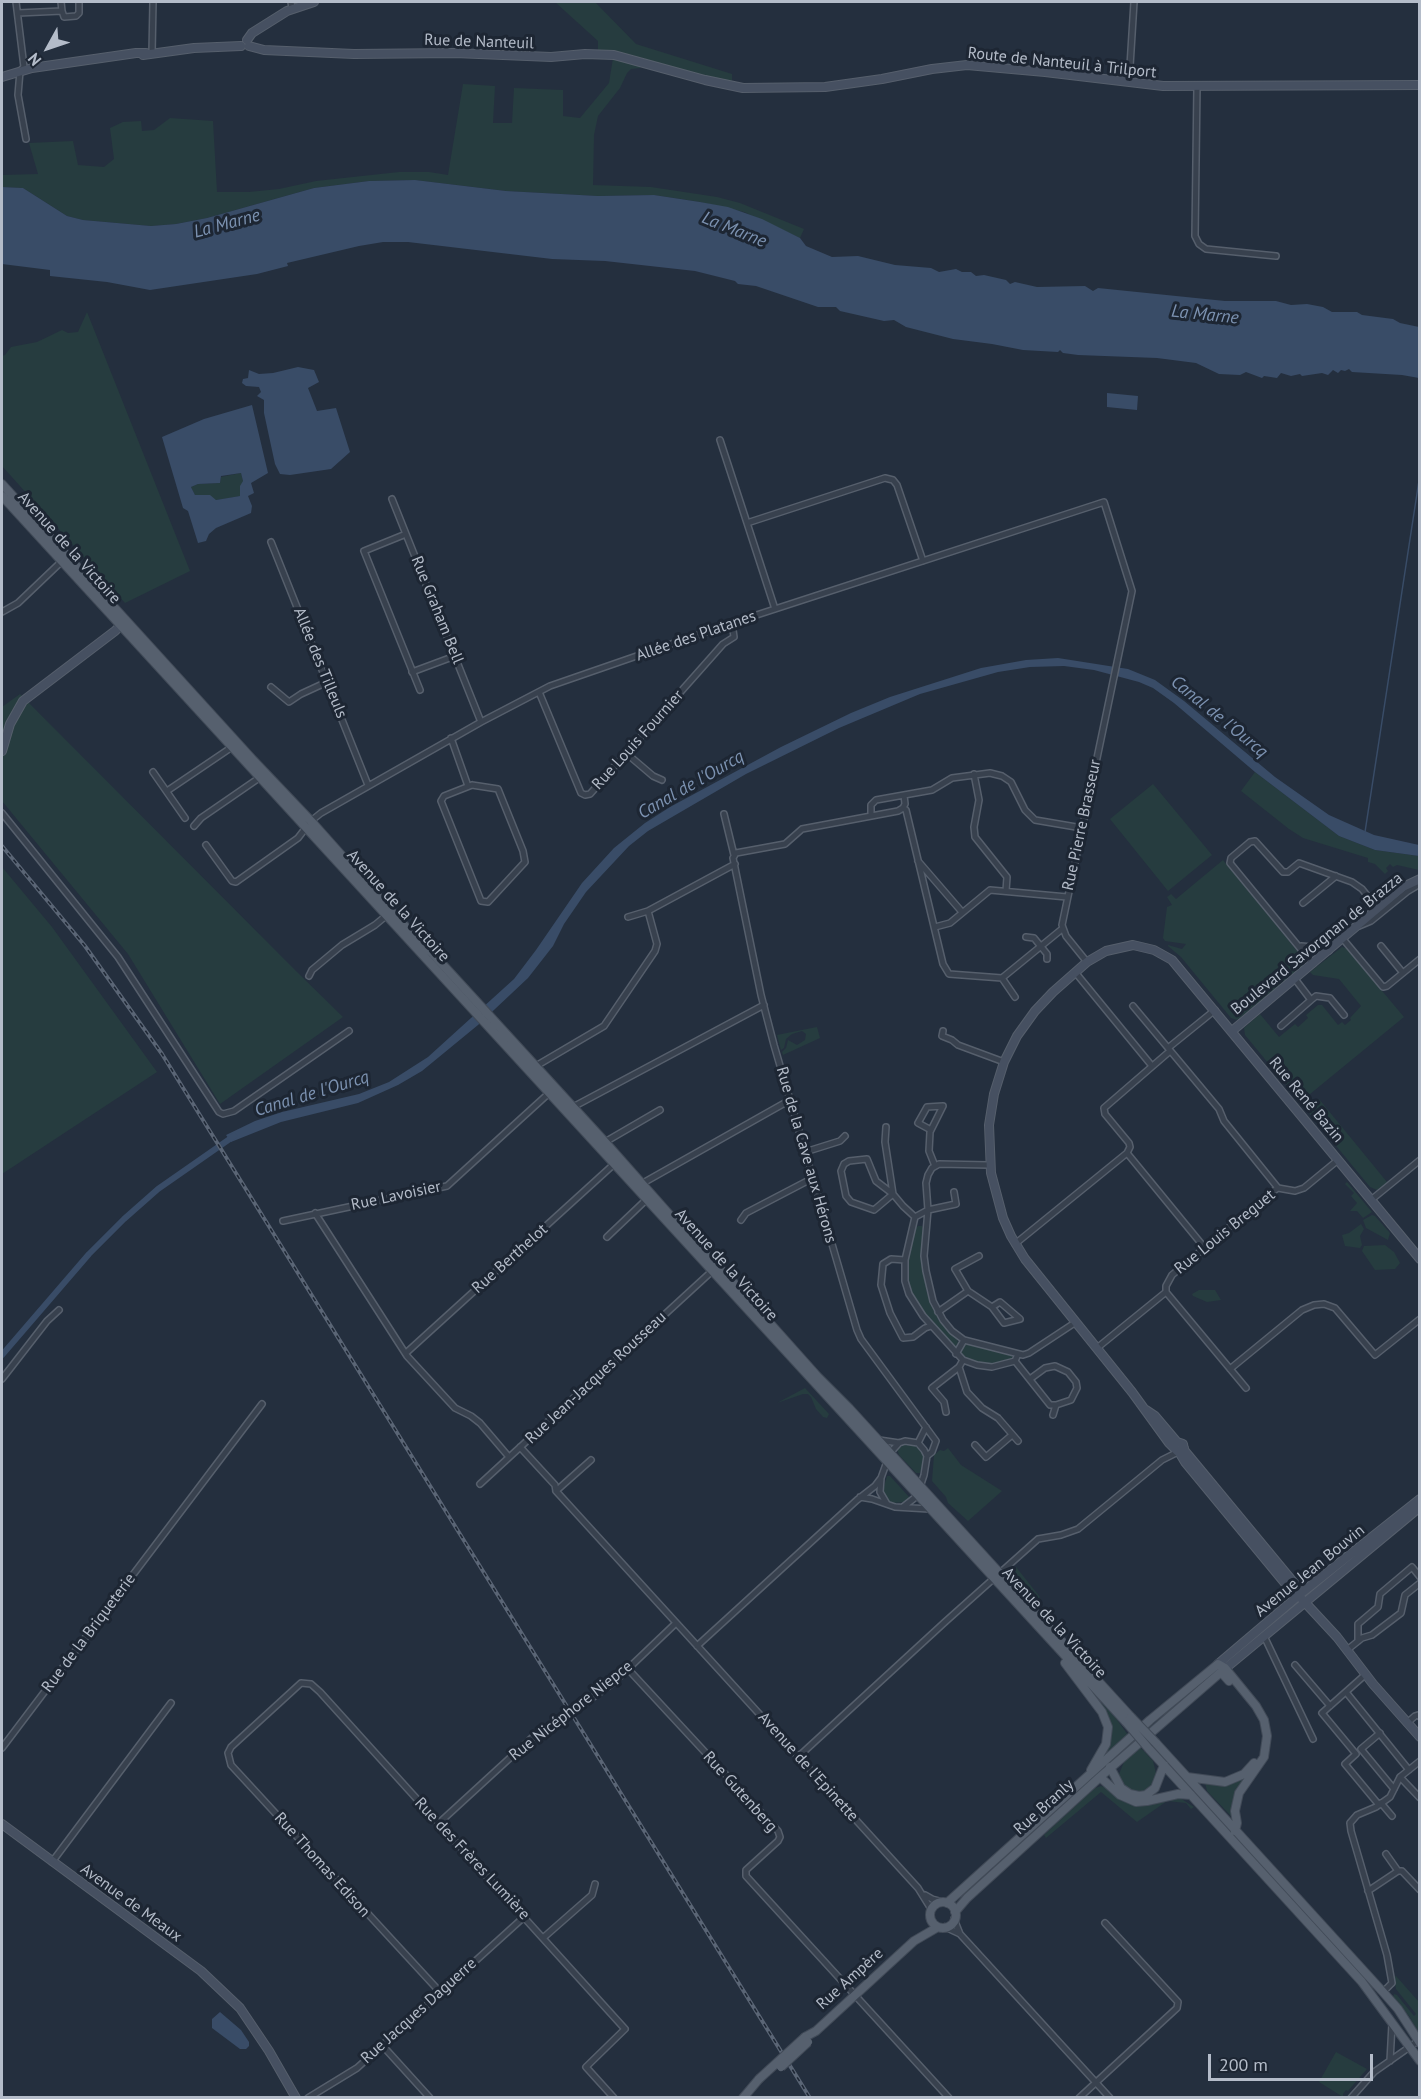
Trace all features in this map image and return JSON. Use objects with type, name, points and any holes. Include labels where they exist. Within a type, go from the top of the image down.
[{"type":"main road","name":"Avenue de la Victoire","points":[[2,484],[237,743],[311,821],[475,1007]]},
{"type":"main road","name":"Avenue de la Victoire","points":[[2,496],[305,829],[387,915],[430,965],[487,1019],[548,1094],[613,1165],[648,1199],[711,1272],[952,1534],[1045,1623],[1128,1720]]},
{"type":"main road","name":"Avenue de la Victoire","points":[[487,1019],[497,1024],[802,1360],[878,1439],[1047,1636],[1152,1746],[1187,1777],[1383,1992],[1398,2010],[1419,2045]]},
{"type":"main road","points":[[1047,1636],[1055,1652],[1102,1712],[1108,1727],[1106,1744],[1084,1780]]},
{"type":"main road","points":[[1153,1724],[1221,1668]]},
{"type":"main road","points":[[1187,1777],[1211,1782],[1233,1780],[1253,1766],[1261,1750],[1260,1727],[1255,1715],[1221,1668]]},
{"type":"main road","points":[[1221,1668],[1256,1706],[1264,1720],[1267,1736],[1264,1756],[1239,1792],[1235,1811],[1237,1823],[1235,1831]]},
{"type":"main road","name":"Rue Branly","points":[[945,1902],[1084,1780],[1153,1724]]},
{"type":"main road","name":"Rue Branly","points":[[955,1916],[967,1898],[1100,1777],[1153,1724]]},
{"type":"main road","name":"Avenue de la Victoire","points":[[1152,1746],[1164,1765],[1362,1982],[1419,2061]]},
{"type":"main road","points":[[1110,1767],[1121,1788],[1130,1794],[1139,1796],[1146,1795],[1155,1788],[1164,1765]]},
{"type":"main road","points":[[1100,1777],[1120,1795],[1136,1802],[1178,1794],[1191,1795]]},
{"type":"main road","points":[[945,1902],[955,1916],[951,1924],[942,1927],[931,1913],[936,1904],[945,1902]]},
{"type":"main road","name":"Rue Ampère","points":[[914,1941],[931,1913]]},
{"type":"main road","name":"Rue Ampère","points":[[743,2097],[914,1941],[942,1927]]},
{"type":"street","points":[[16,2],[24,67],[20,71],[18,95],[26,139]]},
{"type":"street","points":[[61,2],[64,17],[76,16],[79,2]]},
{"type":"street","points":[[149,53],[153,2]]},
{"type":"street","points":[[246,44],[252,33],[292,5],[314,2]]},
{"type":"street","points":[[1129,82],[1134,2]]},
{"type":"street","points":[[18,13],[62,11]]},
{"type":"street","name":"Rue de Nanteuil","points":[[2,77],[20,71],[133,55],[246,44],[264,50],[345,54],[438,52],[551,57],[600,54],[624,57],[705,80]]},
{"type":"street","name":"Route de Nanteuil à Trilport","points":[[705,80],[743,88],[825,87],[882,80],[932,69],[967,65],[1163,86],[1419,85]]},
{"type":"street","points":[[1197,86],[1195,236],[1199,244],[1206,249],[1276,256]]},
{"type":"street","points":[[720,440],[775,609]]},
{"type":"street","points":[[747,523],[885,478],[897,484],[923,561]]},
{"type":"street","name":"Rue Graham Bell","points":[[392,499],[481,722]]},
{"type":"street","name":"Allée des Platanes","points":[[206,845],[232,881],[236,882],[298,838],[311,821],[321,813],[451,738],[539,692],[732,623],[1104,502],[1132,591],[1116,662]]},
{"type":"street","points":[[406,534],[364,551],[420,690]]},
{"type":"street","name":"Allée des Tilleuls","points":[[271,542],[368,785]]},
{"type":"street","points":[[2,612],[18,603],[61,562]]},
{"type":"street","points":[[118,611],[120,626]]},
{"type":"street","name":"Rue Louis Fournier","points":[[539,692],[581,793],[590,794],[723,644],[734,637],[732,623]]},
{"type":"street","points":[[2,751],[10,724],[28,697],[120,626],[128,626],[151,652],[160,656]]},
{"type":"street","points":[[412,672],[455,656]]},
{"type":"street","name":"Rue Pierre Brasseur","points":[[1062,929],[1116,662]]},
{"type":"street","points":[[271,687],[289,702],[300,694],[327,682]]},
{"type":"street","points":[[451,738],[468,786]]},
{"type":"street","points":[[167,792],[232,747]]},
{"type":"street","points":[[626,753],[653,776],[662,780]]},
{"type":"street","points":[[153,772],[185,818]]},
{"type":"street","points":[[871,815],[871,805],[876,800],[932,790],[952,778],[996,773],[1006,778],[1014,787],[1025,810],[1035,820],[1082,828]]},
{"type":"street","points":[[974,774],[979,800],[974,827],[975,837],[1007,877],[1006,891]]},
{"type":"street","points":[[194,826],[201,818],[259,778]]},
{"type":"street","points":[[468,786],[498,789],[523,851],[525,862],[488,902],[481,902],[441,801],[444,796],[468,786]]},
{"type":"street","points":[[274,794],[283,799],[303,820],[311,821]]},
{"type":"street","points":[[724,814],[734,855],[785,844],[801,829],[898,811],[905,804],[904,795]]},
{"type":"street","points":[[903,808],[906,810],[943,964],[949,974],[1002,978],[1062,929],[1087,962],[1035,1011],[1017,1036],[1004,1062],[991,1110],[989,1165],[999,1208],[1015,1244],[1038,1277],[1145,1409],[1155,1416],[1178,1448],[1299,1589],[1299,1596]]},
{"type":"street","points":[[2,813],[118,957],[219,1112],[223,1114],[234,1111],[349,1031]]},
{"type":"street","points":[[1313,964],[1230,864],[1231,858],[1250,842],[1255,841],[1283,872],[1288,872],[1299,863],[1336,876],[1358,885],[1378,909]]},
{"type":"street","name":"Rue de la Cave aux Hérons","points":[[734,855],[764,1005],[858,1334],[926,1427]]},
{"type":"street","points":[[917,860],[962,912]]},
{"type":"street","points":[[628,917],[648,911],[735,864]]},
{"type":"street","points":[[1303,903],[1336,876]]},
{"type":"street","name":"Boulevard Savorgnan de Brazza","points":[[1232,1031],[1403,888],[1419,879]]},
{"type":"street","points":[[1358,926],[1371,921],[1419,884]]},
{"type":"street","points":[[935,927],[950,923],[990,890],[1067,897]]},
{"type":"street","points":[[536,1066],[604,1026],[655,951],[657,944],[648,911]]},
{"type":"street","points":[[309,976],[312,970],[342,945],[387,915]]},
{"type":"street","points":[[1026,938],[1034,938],[1047,954],[1047,959]]},
{"type":"street","points":[[1343,939],[1381,986],[1387,986],[1419,959]]},
{"type":"street","name":"Rue René Bazin","points":[[1087,962],[1106,951],[1133,945],[1154,950],[1172,960],[1419,1259]]},
{"type":"street","points":[[1381,946],[1403,973]]},
{"type":"street","points":[[1299,947],[1326,948],[1329,951]]},
{"type":"street","points":[[1075,972],[1152,1066]]},
{"type":"street","points":[[1002,978],[1015,997]]},
{"type":"street","points":[[1294,980],[1311,1000]]},
{"type":"street","points":[[1281,1026],[1316,996],[1330,998],[1344,1015]]},
{"type":"street","points":[[573,1107],[764,1005]]},
{"type":"street","points":[[1133,1006],[1219,1109],[1224,1121],[1278,1188]]},
{"type":"street","points":[[1015,1244],[1127,1153],[1129,1143],[1104,1114],[1106,1105],[1215,1010]]},
{"type":"street","points":[[943,1031],[942,1036],[958,1045],[1004,1062]]},
{"type":"street","name":"Rue Lavoisier","points":[[283,1221],[447,1186],[548,1094]]},
{"type":"street","points":[[642,1183],[790,1100]]},
{"type":"street","points":[[931,1130],[918,1124],[927,1107],[943,1106],[931,1130],[929,1151],[935,1166]]},
{"type":"street","points":[[605,1142],[660,1110]]},
{"type":"street","points":[[886,1127],[885,1142],[893,1194]]},
{"type":"street","points":[[806,1152],[840,1141],[845,1136]]},
{"type":"street","points":[[868,1151],[867,1159],[876,1181],[893,1194],[915,1217]]},
{"type":"street","points":[[1127,1153],[1204,1247]]},
{"type":"street","points":[[867,1159],[849,1161],[844,1164],[841,1171],[846,1196],[851,1202],[874,1210],[893,1194]]},
{"type":"street","name":"Rue Louis Breguet","points":[[1097,1348],[1166,1292],[1166,1286],[1172,1275],[1278,1188],[1300,1190],[1338,1160]]},
{"type":"street","points":[[1371,1200],[1419,1160]]},
{"type":"street","points":[[989,1165],[944,1164],[935,1166],[929,1171],[925,1263],[933,1301],[938,1312],[947,1326],[964,1340],[1017,1358],[1030,1379],[1050,1405],[1071,1400],[1077,1388],[1068,1372],[1059,1367],[1050,1366],[1030,1379]]},
{"type":"street","name":"Rue Berthelot","points":[[406,1353],[613,1165]]},
{"type":"street","points":[[741,1220],[746,1213],[813,1178]]},
{"type":"street","points":[[954,1192],[957,1204],[928,1210],[915,1217],[905,1260],[905,1281],[915,1305],[956,1354],[963,1360],[992,1367],[1029,1353],[1076,1322]]},
{"type":"street","points":[[606,1237],[648,1199]]},
{"type":"street","points":[[319,1222],[326,1211]]},
{"type":"street","points":[[315,1213],[406,1353],[455,1408],[480,1423],[509,1457]]},
{"type":"street","points":[[979,1256],[955,1269],[968,1292],[992,1307],[1004,1323],[1020,1319],[1000,1302],[992,1307]]},
{"type":"street","points":[[905,1260],[891,1259],[883,1264],[881,1285],[887,1307],[903,1338],[913,1337],[931,1326]]},
{"type":"street","name":"Rue Jean-Jacques Rousseau","points":[[480,1484],[711,1272]]},
{"type":"street","points":[[938,1312],[968,1292]]},
{"type":"street","points":[[1166,1292],[1246,1388]]},
{"type":"street","points":[[1230,1369],[1302,1310],[1314,1305],[1324,1304],[1335,1308],[1375,1355],[1419,1319]]},
{"type":"street","points":[[2,1379],[47,1321],[59,1310]]},
{"type":"street","points":[[956,1354],[964,1340]]},
{"type":"street","points":[[946,1412],[944,1402],[932,1388],[959,1367],[963,1360]]},
{"type":"street","points":[[959,1367],[963,1383],[974,1401],[998,1418],[1018,1441]]},
{"type":"street","name":"Rue de la Briqueterie","points":[[2,1748],[262,1404]]},
{"type":"street","points":[[1053,1415],[1056,1405]]},
{"type":"street","points":[[903,1507],[917,1496],[927,1456],[932,1452],[936,1441],[926,1427],[918,1443]]},
{"type":"street","points":[[975,1445],[986,1457],[1012,1435]]},
{"type":"street","points":[[878,1439],[899,1443],[912,1441],[918,1443],[927,1456]]},
{"type":"street","points":[[697,1646],[860,1497],[875,1486],[881,1478],[890,1454],[899,1443]]},
{"type":"street","points":[[520,1447],[555,1485],[556,1491],[676,1623]]},
{"type":"street","points":[[798,1757],[1038,1539],[1061,1535],[1078,1528],[1162,1460],[1169,1449],[1178,1448]]},
{"type":"street","points":[[1178,1448],[1179,1454],[1294,1593],[1347,1650],[1419,1737]]},
{"type":"street","points":[[556,1491],[591,1460]]},
{"type":"street","points":[[881,1478],[880,1492],[887,1504]]},
{"type":"street","points":[[860,1497],[903,1507],[929,1509]]},
{"type":"street","name":"Avenue Jean Bouvin","points":[[1221,1668],[1299,1596],[1419,1499]]},
{"type":"street","name":"Avenue Jean Bouvin","points":[[1221,1668],[1305,1603],[1419,1508]]},
{"type":"street","points":[[1252,1542],[1261,1559],[1288,1593],[1288,1606]]},
{"type":"street","points":[[1358,1641],[1358,1624],[1378,1607],[1380,1594],[1412,1567],[1419,1577]]},
{"type":"street","points":[[1347,1650],[1401,1613],[1405,1595],[1419,1583]]},
{"type":"street","name":"Avenue de l'Epinette","points":[[676,1623],[918,1888],[932,1899],[945,1902]]},
{"type":"street","name":"Rue Nicéphore Niepce","points":[[439,1823],[535,1735],[594,1697],[628,1669],[676,1623]]},
{"type":"street","points":[[1264,1636],[1313,1739]]},
{"type":"street","points":[[1295,1665],[1330,1706]]},
{"type":"street","name":"Rue Gutenberg","points":[[628,1669],[778,1831],[780,1837],[778,1841],[746,1870],[746,1876],[855,1995]]},
{"type":"street","points":[[1366,1674],[1322,1713],[1356,1754],[1345,1764],[1392,1816]]},
{"type":"street","name":"Rue des Frères Lumière","points":[[244,1734],[301,1683],[310,1684],[320,1692],[625,2029],[586,2067],[614,2097]]},
{"type":"street","points":[[1346,1692],[1409,1770]]},
{"type":"street","points":[[52,1862],[171,1703]]},
{"type":"street","points":[[1407,1723],[1419,1715]]},
{"type":"street","points":[[1380,1733],[1361,1749],[1394,1789]]},
{"type":"street","name":"Rue Thomas Edison","points":[[244,1734],[228,1753],[231,1765],[440,1992]]},
{"type":"street","points":[[1383,1992],[1392,1981],[1387,1955],[1350,1823],[1357,1815],[1390,1797],[1400,1777],[1419,1761]]},
{"type":"street","points":[[1400,1777],[1419,1798]]},
{"type":"street","name":"Avenue de Meaux","points":[[2,1824],[201,1971],[240,2008],[296,2097]]},
{"type":"street","points":[[1386,1854],[1398,1871],[1402,1871],[1419,1890]]},
{"type":"street","points":[[1368,1891],[1398,1871]]},
{"type":"street","points":[[543,1938],[592,1895],[595,1884]]},
{"type":"street","name":"Avenue de l'Epinette","points":[[918,1888],[931,1913]]},
{"type":"street","points":[[955,1916],[960,1934]]},
{"type":"street","name":"Rue Jacques Daguerre","points":[[308,2097],[357,2068],[524,1917]]},
{"type":"street","points":[[1079,2097],[1177,2008],[1178,2002],[1105,1923]]},
{"type":"street","points":[[942,1927],[960,1934],[1110,2097]]},
{"type":"street","points":[[855,1995],[949,2097]]},
{"type":"street","points":[[1389,2061],[1391,2020]]},
{"type":"street","points":[[382,2045],[430,2097]]},
{"type":"street","points":[[1351,2097],[1366,2080],[1389,2061],[1410,2046],[1419,2045]]},
{"type":"green space","points":[[555,2],[595,2],[636,44],[732,74],[732,86],[653,61],[598,51],[598,41]]},
{"type":"green space","points":[[613,58],[640,64],[640,68],[631,69],[627,73],[620,88],[598,116],[594,135],[593,185],[651,187],[717,197],[740,203],[804,229],[800,238],[744,212],[654,195],[598,196],[506,191],[415,180],[369,181],[314,188],[207,218],[151,226],[83,220],[67,216],[23,188],[2,187],[2,175],[38,174],[29,143],[73,141],[78,165],[104,167],[114,159],[110,128],[123,122],[141,121],[142,131],[154,130],[170,118],[213,121],[217,192],[279,189],[316,181],[399,172],[429,172],[448,175],[463,84],[495,86],[493,123],[512,123],[514,88],[563,90],[563,116],[580,118],[609,83]]},
{"type":"green space","points":[[87,312],[190,571],[125,603],[2,466],[2,356],[11,347],[37,342],[62,330],[68,333],[78,332]]},
{"type":"green space","points":[[241,473],[243,481],[241,496],[216,500],[195,495],[191,487],[198,484],[220,483],[221,477]]},
{"type":"green space","points":[[20,694],[343,1017],[220,1104],[128,954],[2,801],[2,707]]},
{"type":"green space","points":[[1255,772],[1339,836],[1375,850],[1419,856],[1419,870],[1397,865],[1393,867],[1390,864],[1385,874],[1375,864],[1368,862],[1368,858],[1303,838],[1241,791]]},
{"type":"green space","points":[[1153,784],[1212,855],[1168,891],[1110,819]]},
{"type":"green space","points":[[1223,860],[1306,962],[1237,1020],[1231,1018],[1181,957],[1168,946],[1182,949],[1186,944],[1165,941],[1163,938],[1167,907],[1172,905],[1167,897],[1171,894],[1176,899]]},
{"type":"green space","points":[[2,867],[52,927],[157,1072],[2,1174]]},
{"type":"green space","points":[[1342,947],[1346,948],[1404,1017],[1304,1099],[1297,1098],[1245,1035],[1244,1028],[1260,1014],[1279,1037],[1295,1024],[1298,1027],[1308,1018],[1306,1015],[1318,1005],[1322,1005],[1338,1025],[1342,1022],[1345,1025],[1361,1006],[1339,979],[1313,975],[1310,972]]},
{"type":"green space","points":[[817,1027],[820,1038],[783,1055],[782,1052],[786,1048],[788,1040],[797,1045],[805,1040],[806,1034],[802,1031],[792,1034],[786,1039],[784,1048],[781,1050],[777,1035]]},
{"type":"green space","points":[[1319,1099],[1387,1182],[1377,1190],[1370,1187],[1309,1113],[1308,1108]]},
{"type":"green space","points":[[1347,1182],[1372,1212],[1363,1218],[1357,1211],[1350,1211],[1357,1203],[1351,1196],[1354,1193],[1345,1184]]},
{"type":"green space","points":[[1372,1215],[1390,1233],[1388,1240],[1366,1228],[1363,1220]]},
{"type":"green space","points":[[1361,1224],[1364,1229],[1360,1236],[1362,1245],[1360,1248],[1345,1246],[1342,1235]]},
{"type":"green space","points":[[922,1226],[924,1230],[921,1260],[927,1293],[939,1321],[957,1339],[958,1343],[954,1348],[932,1325],[909,1289],[907,1265],[914,1229]]},
{"type":"green space","points":[[1385,1245],[1394,1252],[1400,1263],[1395,1269],[1375,1270],[1362,1251],[1364,1246]]},
{"type":"green space","points":[[1199,1290],[1215,1290],[1221,1300],[1207,1302],[1193,1296],[1192,1294]]},
{"type":"green space","points":[[970,1343],[1012,1355],[1012,1358],[1001,1364],[983,1365],[968,1360],[962,1356],[961,1349],[962,1346]]},
{"type":"green space","points":[[805,1388],[829,1414],[827,1418],[816,1409],[808,1394],[777,1403]]},
{"type":"green space","points":[[904,1445],[915,1446],[922,1452],[924,1459],[920,1473],[916,1473],[899,1455],[897,1449]]},
{"type":"green space","points":[[948,1448],[961,1465],[1002,1491],[968,1521],[948,1503],[946,1497],[932,1481],[934,1455]]},
{"type":"green space","points":[[887,1476],[890,1476],[910,1498],[905,1502],[892,1503],[886,1499],[882,1494]]},
{"type":"green space","points":[[1016,1567],[1040,1597],[1033,1602],[1011,1573]]},
{"type":"green space","points":[[1085,1685],[1115,1717],[1128,1735],[1103,1758],[1111,1734]]},
{"type":"green space","points":[[1151,1724],[1143,1734],[1317,1926],[1315,1927],[1141,1736],[1059,1810],[1057,1808]]},
{"type":"green space","points":[[1140,1747],[1153,1761],[1157,1777],[1155,1783],[1147,1791],[1139,1793],[1128,1790],[1119,1774],[1124,1762]]},
{"type":"green space","points":[[1243,1777],[1245,1780],[1233,1817],[1207,1791],[1205,1783]]},
{"type":"green space","points":[[1101,1786],[1107,1788],[1120,1800],[1136,1806],[1180,1798],[1194,1807],[1191,1809],[1186,1803],[1167,1801],[1137,1822],[1101,1792],[1046,1838],[1044,1835],[1095,1788]]},
{"type":"green space","points":[[1396,1976],[1419,2002],[1419,2033],[1409,2016],[1393,1997],[1394,1994],[1397,1995],[1414,2016],[1416,2014],[1396,1989],[1394,1977]]},
{"type":"green space","points":[[1336,2052],[1367,2069],[1348,2091],[1346,2090],[1343,2097],[1319,2082]]},
{"type":"water","name":"La Marne","points":[[415,180],[506,191],[598,196],[654,195],[700,202],[728,207],[762,219],[800,238],[806,246],[832,257],[858,256],[895,265],[931,268],[939,272],[956,269],[971,272],[976,276],[984,275],[1006,280],[1010,284],[1015,282],[1037,287],[1085,286],[1093,291],[1098,288],[1225,301],[1276,301],[1291,305],[1307,304],[1323,307],[1332,312],[1357,312],[1362,315],[1393,319],[1419,327],[1419,378],[1352,372],[1349,369],[1338,373],[1333,370],[1328,375],[1322,373],[1291,376],[1281,373],[1277,378],[1264,376],[1262,378],[1246,372],[1240,375],[1219,374],[1196,363],[1157,358],[1078,355],[1063,353],[1060,350],[1058,352],[1023,350],[953,339],[906,327],[894,320],[884,321],[840,311],[836,307],[818,307],[756,286],[738,284],[735,281],[695,271],[605,261],[552,259],[408,242],[383,242],[359,246],[287,263],[288,266],[257,274],[150,290],[107,282],[50,276],[50,270],[2,264],[2,187],[23,188],[67,216],[83,220],[151,226],[207,218],[314,188],[369,181]]},
{"type":"water","points":[[298,367],[314,370],[319,382],[308,388],[317,411],[336,408],[350,452],[331,469],[290,475],[280,474],[275,464],[264,413],[264,400],[257,396],[261,392],[259,387],[246,386],[242,383],[243,379],[248,378],[249,370],[259,374]]},
{"type":"water","points":[[1107,393],[1138,396],[1137,410],[1107,407]]},
{"type":"water","points":[[252,405],[268,473],[251,483],[254,493],[248,496],[252,506],[251,513],[216,528],[209,534],[206,541],[198,543],[188,511],[183,508],[162,437],[204,419]],"holes":[[[241,473],[243,481],[240,486],[240,496],[216,500],[210,495],[195,495],[191,487],[198,484],[220,483],[221,476]]]},
{"type":"water","points":[[1058,658],[1128,669],[1155,680],[1184,701],[1275,777],[1329,815],[1374,835],[1419,845],[1419,856],[1375,850],[1339,836],[1255,772],[1153,688],[1094,670],[1064,666],[1030,667],[998,672],[920,694],[839,728],[746,774],[648,831],[629,846],[586,892],[564,924],[553,946],[528,978],[478,1025],[422,1071],[358,1103],[281,1122],[231,1142],[226,1135],[255,1121],[282,1112],[359,1094],[389,1082],[428,1057],[514,979],[582,883],[614,848],[645,823],[670,807],[781,747],[890,697],[981,668],[1026,660]]},
{"type":"water","points":[[220,2012],[241,2030],[249,2042],[246,2049],[240,2049],[212,2028],[212,2019]]},
{"type":"waterway","points":[[1365,832],[1420,474]]},
{"type":"waterway","name":"Canal de l'Ourcq","points":[[2,1355],[89,1254],[124,1219],[158,1189],[234,1136]]},
{"type":"railway","points":[[2,846],[85,946],[162,1054],[810,2098]]}]
